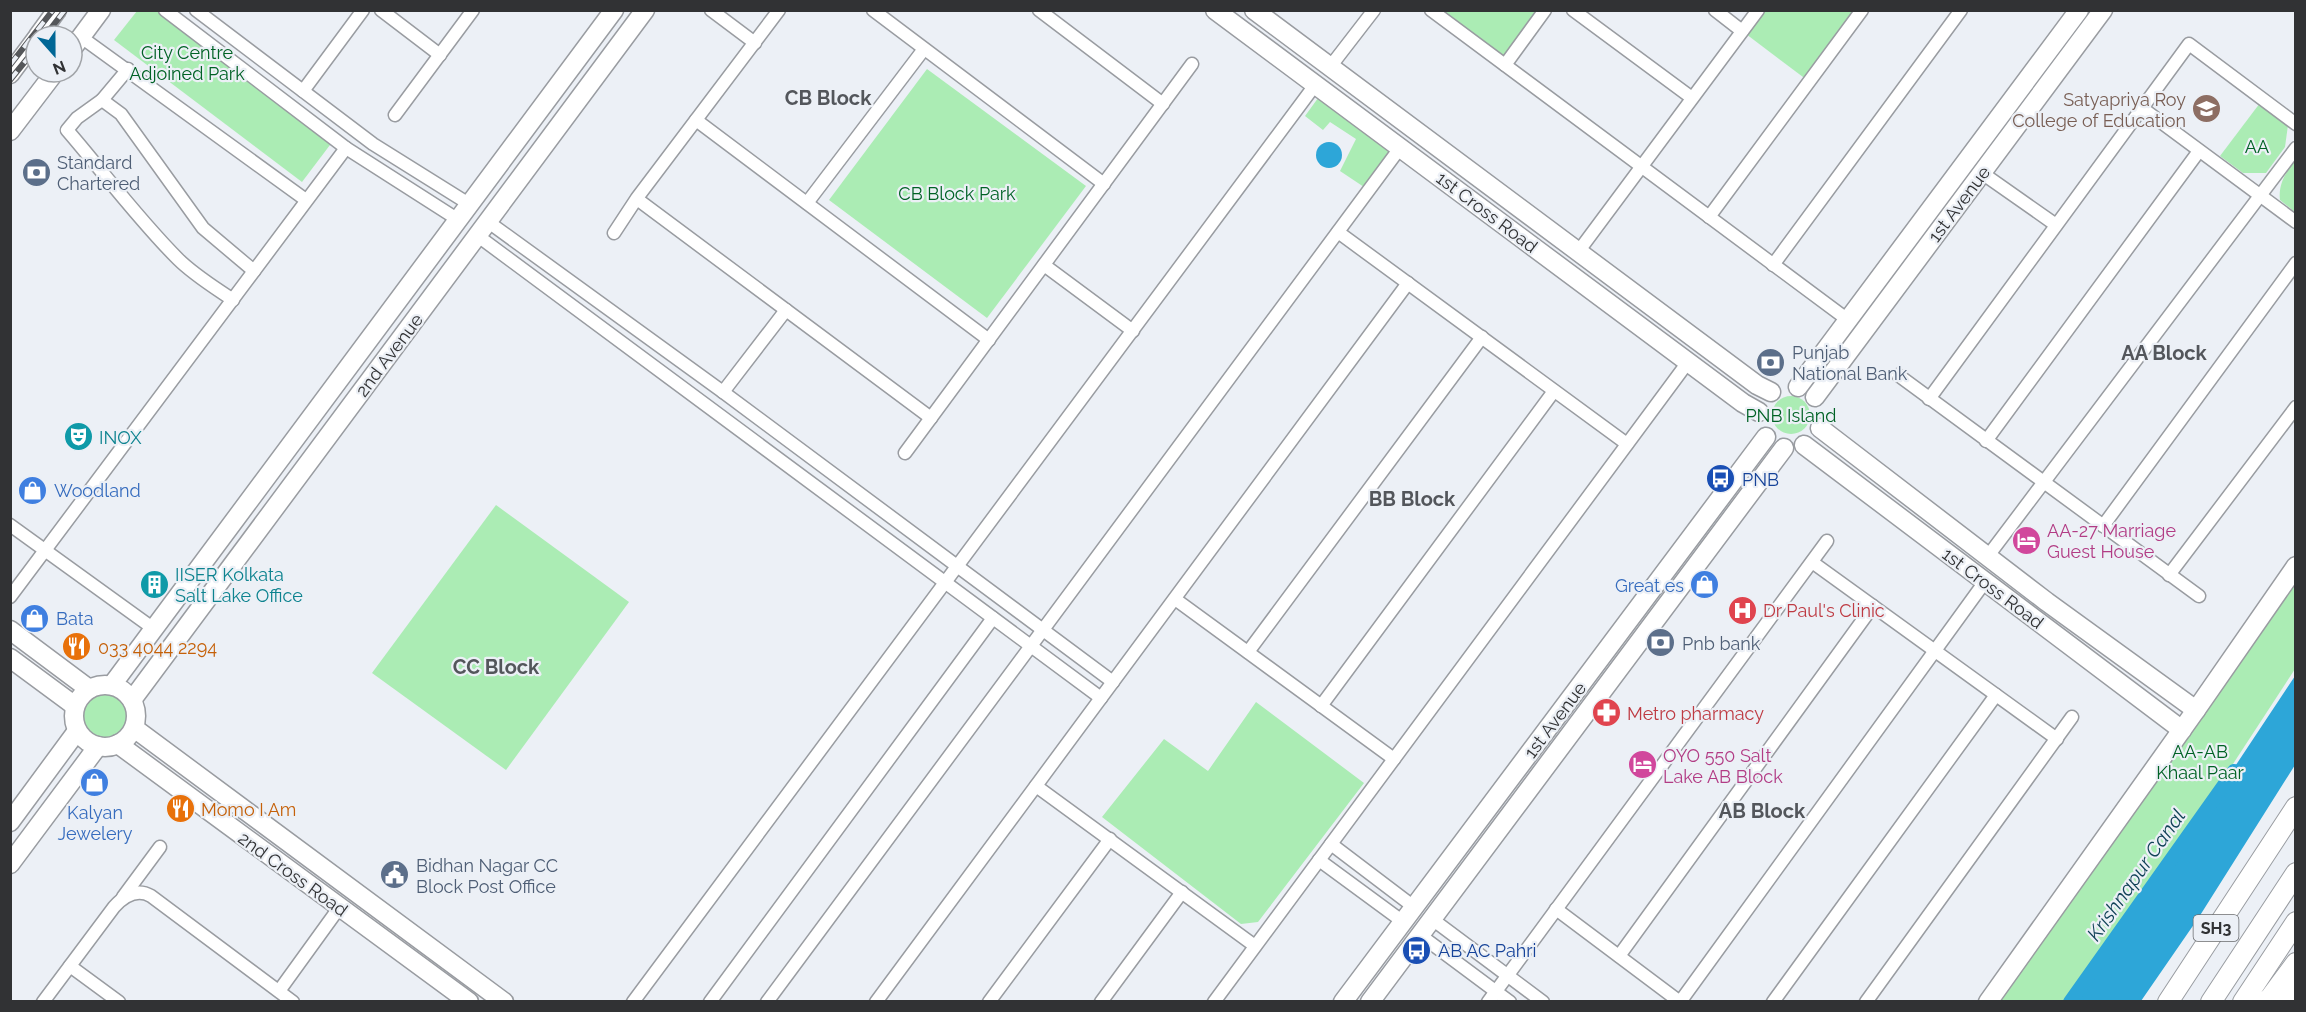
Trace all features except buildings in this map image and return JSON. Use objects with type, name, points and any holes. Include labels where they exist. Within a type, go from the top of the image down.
[{"type":"main road","name":"SH3","points":[[2168,1002],[2295,807]]},
{"type":"main road","points":[[2211,1002],[2295,873]]},
{"type":"main road","points":[[2243,1002],[2295,922]]},
{"type":"main road","points":[[2264,1002],[2270,998],[2295,963]]},
{"type":"street","points":[[47,24],[57,10]]},
{"type":"street","points":[[84,32],[100,10]]},
{"type":"street","points":[[165,10],[346,148],[457,219]]},
{"type":"street","points":[[196,10],[373,144],[469,204]]},
{"type":"street","points":[[303,91],[363,10]]},
{"type":"street","points":[[381,10],[440,55]]},
{"type":"street","points":[[395,114],[474,10]]},
{"type":"street","name":"2nd Avenue","points":[[112,685],[614,10]]},
{"type":"street","name":"2nd Avenue","points":[[132,700],[645,10]]},
{"type":"street","points":[[711,10],[755,43]]},
{"type":"street","points":[[614,233],[779,10]]},
{"type":"street","points":[[873,10],[1104,184]]},
{"type":"street","points":[[1039,10],[1163,104]]},
{"type":"street","name":"1st Cross Road","points":[[1215,10],[1688,363],[1759,412]]},
{"type":"street","name":"1st Cross Road","points":[[1254,10],[1757,385],[1771,392]]},
{"type":"street","points":[[1330,67],[1374,10]]},
{"type":"street","points":[[1431,10],[1848,320]]},
{"type":"street","points":[[1505,65],[1545,10]]},
{"type":"street","points":[[1573,10],[1692,98]]},
{"type":"street","points":[[1714,10],[1742,31]]},
{"type":"street","points":[[1578,252],[1758,10]]},
{"type":"street","points":[[1773,265],[1961,10]]},
{"type":"street","points":[[1798,387],[2079,10]]},
{"type":"street","name":"1st Avenue","points":[[1815,397],[2103,10]]},
{"type":"street","points":[[1709,217],[1861,11]]},
{"type":"street","points":[[1929,399],[2190,43],[2295,124]]},
{"type":"street","points":[[84,47],[128,69],[306,200]]},
{"type":"street","points":[[807,203],[924,49]]},
{"type":"street","points":[[10,74],[24,55]]},
{"type":"street","points":[[905,453],[1192,64]]},
{"type":"street","points":[[128,69],[102,100],[77,118],[67,130],[178,259],[199,277],[234,300]]},
{"type":"street","points":[[10,131],[46,84]]},
{"type":"street","points":[[633,1002],[1315,85]]},
{"type":"street","points":[[102,100],[121,114],[203,228],[254,271]]},
{"type":"street","points":[[2142,108],[2295,222]]},
{"type":"street","points":[[326,133],[338,117]]},
{"type":"street","points":[[696,120],[989,340]]},
{"type":"street","points":[[10,597],[346,148]]},
{"type":"street","points":[[767,1002],[1400,148]]},
{"type":"street","points":[[1988,556],[2295,148]]},
{"type":"street","points":[[1986,441],[2199,151]]},
{"type":"street","points":[[1982,173],[2056,225]]},
{"type":"street","points":[[1463,195],[1476,175]]},
{"type":"street","points":[[637,199],[931,418]]},
{"type":"street","points":[[483,229],[723,392],[1113,682]]},
{"type":"street","points":[[483,229],[788,465],[1101,698]]},
{"type":"street","points":[[1338,232],[1627,444]]},
{"type":"street","points":[[1900,251],[1915,263]]},
{"type":"street","points":[[2103,526],[2295,263]]},
{"type":"street","points":[[1044,266],[1132,331]]},
{"type":"street","points":[[421,270],[440,286]]},
{"type":"street","points":[[876,1002],[1408,283]]},
{"type":"street","points":[[723,392],[786,310]]},
{"type":"street","points":[[1248,652],[1482,337]]},
{"type":"street","points":[[1214,1002],[1688,363]]},
{"type":"street","points":[[1898,375],[2199,596]]},
{"type":"street","points":[[1784,386],[1798,387],[1815,397],[1822,412],[1820,428],[1804,446],[1784,448],[1766,438],[1759,421],[1759,412],[1761,405],[1771,392],[1784,386]]},
{"type":"street","points":[[1321,705],[1554,391]]},
{"type":"street","points":[[2169,574],[2295,407]]},
{"type":"street","points":[[1820,428],[2047,602],[2196,710]]},
{"type":"street","name":"1st Avenue","points":[[1343,1002],[1766,438]]},
{"type":"street","name":"1st Cross Road","points":[[1804,446],[2182,729]]},
{"type":"street","points":[[788,465],[799,448]]},
{"type":"street","name":"1st Avenue","points":[[1370,1002],[1784,448]]},
{"type":"street","points":[[10,525],[154,629]]},
{"type":"street","points":[[1488,1002],[1827,541]]},
{"type":"street","points":[[1812,562],[2057,739]]},
{"type":"street","points":[[1988,1002],[2196,710],[2295,566]]},
{"type":"street","points":[[1556,909],[1680,1002],[1984,583]]},
{"type":"street","points":[[1174,598],[1394,759]]},
{"type":"street","points":[[2034,618],[2047,602]]},
{"type":"street","points":[[1619,956],[1873,606]]},
{"type":"street","points":[[1640,607],[1656,619]]},
{"type":"street","points":[[710,1002],[993,618]]},
{"type":"street","points":[[10,630],[89,688]]},
{"type":"street","points":[[10,658],[75,706]]},
{"type":"street","points":[[104,684],[112,685],[124,690],[132,700],[137,714],[134,728],[130,735],[118,744],[98,746],[86,741],[77,732],[73,715],[75,706],[89,688],[104,684]]},
{"type":"street","points":[[1773,1002],[1996,695]]},
{"type":"street","points":[[1866,1002],[2072,717]]},
{"type":"street","points":[[134,728],[504,1002]]},
{"type":"street","points":[[10,822],[77,732]]},
{"type":"street","name":"2nd Cross Road","points":[[118,744],[469,1002]]},
{"type":"street","points":[[10,864],[98,746]]},
{"type":"street","points":[[1036,786],[1255,946]]},
{"type":"street","points":[[989,1002],[1110,839]]},
{"type":"street","points":[[1465,839],[1482,852]]},
{"type":"street","points":[[1331,844],[1414,907]]},
{"type":"street","points":[[43,1002],[160,847]]},
{"type":"street","points":[[1319,860],[1402,921]]},
{"type":"street","points":[[1101,1002],[1182,892]]},
{"type":"street","points":[[123,897],[138,893],[151,896],[293,1002]]},
{"type":"street","points":[[279,991],[339,908]]},
{"type":"street","points":[[1432,919],[1543,1002]]},
{"type":"street","points":[[390,945],[403,927]]},
{"type":"street","points":[[1420,934],[1510,1002]]},
{"type":"street","points":[[70,966],[119,1002]]},
{"type":"street","points":[[2283,1002],[2295,985]]},
{"type":"green space","points":[[1853,10],[1857,13],[1807,80],[1746,34],[1763,11]]},
{"type":"green space","name":"City Centre Adjoined Park","points":[[137,11],[161,11],[333,141],[302,182],[114,40]]},
{"type":"green space","points":[[1441,11],[1538,11],[1503,57]]},
{"type":"green space","name":"CB Block Park","points":[[927,69],[1086,186],[987,318],[829,200]]},
{"type":"green space","points":[[1321,94],[1395,148],[1364,187],[1340,171],[1356,139],[1330,122],[1323,130],[1305,116]]},
{"type":"green space","name":"AA","points":[[2260,103],[2288,125],[2285,147],[2266,173],[2243,173],[2220,156]]},
{"type":"green space","name":"AA","points":[[2295,160],[2295,212],[2280,200],[2280,189],[2283,178]]},
{"type":"green space","name":"PNB Island","points":[[1791,396],[1804,402],[1810,415],[1804,428],[1791,434],[1778,428],[1772,415],[1778,402]]},
{"type":"green space","points":[[496,505],[629,602],[506,770],[372,673]]},
{"type":"green space","name":"AA-AB Khaal Paar","points":[[2295,573],[2295,669],[2231,767],[2068,1001],[2000,1002]]},
{"type":"green space","points":[[100,692],[110,692],[122,699],[129,711],[129,721],[122,733],[110,740],[100,740],[85,729],[81,721],[81,711],[92,696]]},
{"type":"green space","points":[[1256,702],[1364,783],[1258,922],[1241,924],[1102,817],[1164,739],[1208,771]]},
{"type":"water","points":[[1329,142],[1338,146],[1342,155],[1338,164],[1329,168],[1320,164],[1316,155],[1320,146]]},
{"type":"water","points":[[2295,676],[2295,765],[2199,917],[2141,1001],[2073,1001],[2143,905]]},
{"type":"waterway","name":"Krishnapur Canal","points":[[2070,1002],[2234,771]]},
{"type":"railway","points":[[10,65],[53,10]]},
{"type":"railway","points":[[54,24],[65,10]]},
{"type":"railway","points":[[10,80],[24,63]]},
{"type":"place","name":"Satyapriya Roy College of Education","points":[[2207,109]]},
{"type":"place","name":"Standard Chartered","points":[[36,172]]},
{"type":"place","name":"Punjab National Bank","points":[[1771,362]]},
{"type":"place","name":"INOX","points":[[78,437]]},
{"type":"place","name":"PNB","points":[[1721,479]]},
{"type":"place","name":"Woodland","points":[[33,490]]},
{"type":"place","name":"AA-27 Marriage Guest House","points":[[2026,540]]},
{"type":"place","name":"IISER Kolkata Salt Lake Office","points":[[154,584]]},
{"type":"place","name":"Great es","points":[[1705,585]]},
{"type":"place","name":"Dr Paul's Clinic","points":[[1742,610]]},
{"type":"place","name":"Bata","points":[[35,618]]},
{"type":"place","name":"Pnb bank","points":[[1661,643]]},
{"type":"place","name":"033 4044 2294","points":[[77,647]]},
{"type":"place","name":"Metro pharmacy","points":[[1606,713]]},
{"type":"place","name":"OYO 550 Salt Lake AB Block","points":[[1642,765]]},
{"type":"place","name":"Kalyan Jewelery","points":[[95,783]]},
{"type":"place","name":"Momo I Am","points":[[180,809]]},
{"type":"place","name":"Bidhan Nagar CC Block Post Office","points":[[395,875]]},
{"type":"place","name":"AB AC Pahri","points":[[1417,950]]},
{"type":"district","name":"CB Block","points":[[828,98]]},
{"type":"district","name":"AA Block","points":[[2164,353]]},
{"type":"district","name":"BB Block","points":[[1412,499]]},
{"type":"district","name":"CC Block","points":[[496,667]]},
{"type":"district","name":"AB Block","points":[[1762,811]]}]
